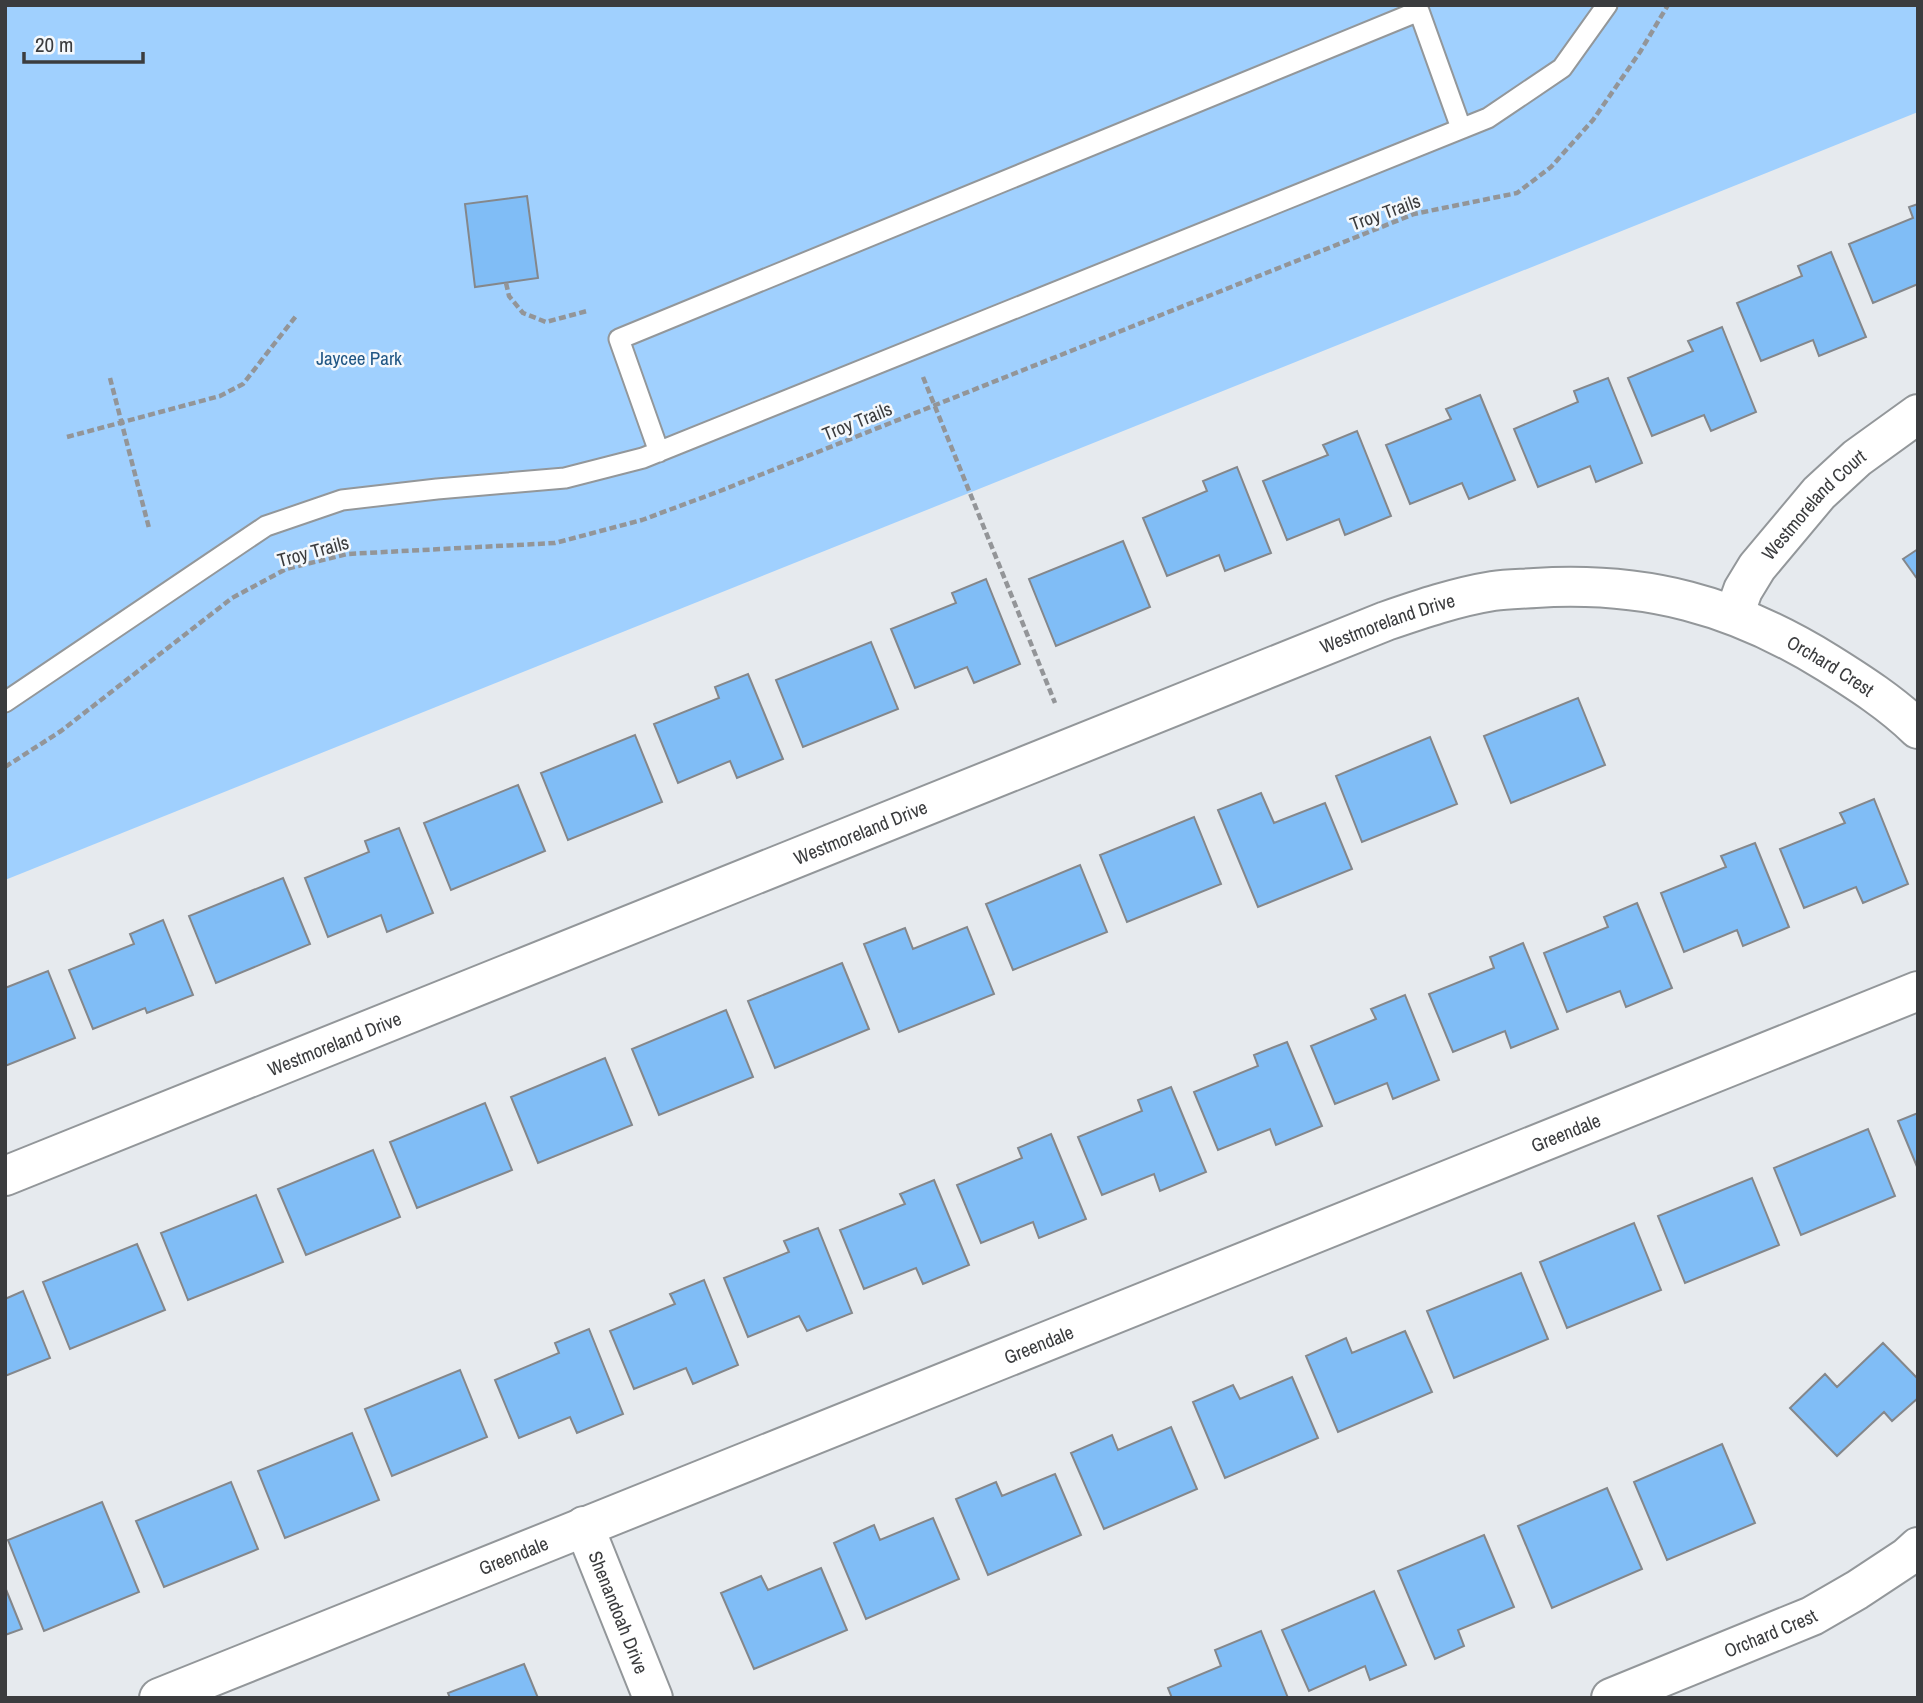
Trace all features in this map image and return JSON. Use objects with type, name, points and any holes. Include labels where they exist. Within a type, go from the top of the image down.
[{"type":"street","name":"Westmoreland Court","points":[[1734,615],[1743,590],[1757,566],[1819,493],[1857,458],[1918,414]]},
{"type":"street","name":"Westmoreland Drive","points":[[5,1177],[1360,631],[1439,603],[1494,591],[1595,587],[1625,589],[1682,599],[1734,615]]},
{"type":"street","name":"Orchard Crest","points":[[1734,615],[1776,633],[1842,671],[1898,710],[1918,729]]},
{"type":"street","name":"Greendale","points":[[159,1698],[1918,991]]},
{"type":"street","name":"Shenandoah Drive","points":[[584,1526],[653,1698]]},
{"type":"street","name":"Orchard Crest","points":[[1611,1698],[1812,1616],[1857,1590],[1918,1547]]},
{"type":"lane","points":[[5,702],[266,526],[342,500],[565,478],[659,452],[1488,118],[1562,68],[1607,5]]},
{"type":"lane","points":[[659,452],[619,340],[1419,11],[1461,128]]},
{"type":"path","name":"Troy Trails","points":[[5,767],[61,731],[232,598],[286,569],[347,554],[555,543],[642,520],[1414,214],[1517,193],[1551,167],[1592,120],[1640,52],[1668,5]]},
{"type":"path","points":[[506,283],[509,296],[523,313],[546,322],[587,311]]},
{"type":"path","points":[[66,437],[220,396],[243,384],[296,316]]},
{"type":"path","points":[[912,350],[1055,703]]},
{"type":"path","points":[[110,378],[149,528]]},
{"type":"green space","name":"Jaycee Park","points":[[5,5],[1918,5],[1918,112],[5,880]]},
{"type":"building","points":[[527,196],[538,278],[475,287],[465,204]]},
{"type":"building","points":[[1918,204],[1918,284],[1873,303],[1849,244],[1913,218],[1909,207]]},
{"type":"building","points":[[1831,252],[1866,337],[1819,356],[1813,340],[1761,361],[1737,303],[1802,276],[1798,266]]},
{"type":"building","points":[[1722,327],[1756,412],[1711,431],[1704,415],[1652,436],[1628,378],[1693,351],[1688,341]]},
{"type":"building","points":[[1608,378],[1642,463],[1596,482],[1590,466],[1538,487],[1514,429],[1578,402],[1574,391]]},
{"type":"building","points":[[1480,395],[1515,480],[1469,499],[1462,483],[1410,504],[1386,445],[1451,419],[1446,409]]},
{"type":"building","points":[[1357,431],[1391,516],[1345,535],[1339,519],[1287,540],[1263,481],[1328,455],[1323,445]]},
{"type":"building","points":[[1237,467],[1271,553],[1225,571],[1219,555],[1167,576],[1143,518],[1207,491],[1203,481]]},
{"type":"building","points":[[1123,541],[1150,607],[1056,646],[1029,579]]},
{"type":"building","points":[[1918,549],[1918,580],[1903,559]]},
{"type":"building","points":[[986,579],[1020,664],[974,683],[967,667],[915,688],[891,629],[956,603],[952,593]]},
{"type":"building","points":[[871,642],[898,709],[803,747],[776,680]]},
{"type":"building","points":[[748,674],[783,759],[737,778],[730,761],[678,783],[654,724],[719,698],[715,687]]},
{"type":"building","points":[[1578,698],[1605,765],[1511,803],[1484,736]]},
{"type":"building","points":[[635,735],[662,802],[568,840],[541,773]]},
{"type":"building","points":[[1430,737],[1457,804],[1362,842],[1336,776]]},
{"type":"building","points":[[518,785],[545,851],[451,890],[424,823]]},
{"type":"building","points":[[1261,793],[1274,823],[1325,803],[1352,869],[1258,907],[1218,810]]},
{"type":"building","points":[[1874,799],[1908,884],[1863,903],[1856,887],[1804,908],[1780,849],[1845,823],[1840,813]]},
{"type":"building","points":[[1194,817],[1221,884],[1127,922],[1100,855]]},
{"type":"building","points":[[399,828],[433,913],[387,932],[381,915],[328,937],[305,878],[369,852],[365,841]]},
{"type":"building","points":[[1755,843],[1789,927],[1743,946],[1737,930],[1684,952],[1661,893],[1726,867],[1721,856]]},
{"type":"building","points":[[1080,865],[1107,932],[1013,970],[986,904]]},
{"type":"building","points":[[283,878],[310,944],[216,983],[189,916]]},
{"type":"building","points":[[1637,903],[1672,988],[1626,1007],[1620,991],[1567,1012],[1544,953],[1608,927],[1604,917]]},
{"type":"building","points":[[163,920],[193,995],[147,1013],[145,1008],[93,1029],[69,970],[134,944],[130,934]]},
{"type":"building","points":[[967,927],[994,994],[899,1032],[864,944],[905,928],[913,949]]},
{"type":"building","points":[[1523,943],[1558,1029],[1511,1048],[1505,1031],[1453,1052],[1429,994],[1494,968],[1490,957]]},
{"type":"building","points":[[842,963],[869,1029],[775,1068],[748,1001]]},
{"type":"building","points":[[48,971],[75,1038],[5,1066],[5,988]]},
{"type":"building","points":[[1405,995],[1439,1080],[1393,1099],[1387,1083],[1335,1104],[1311,1046],[1376,1019],[1371,1009]]},
{"type":"building","points":[[726,1010],[753,1077],[659,1115],[632,1049]]},
{"type":"building","points":[[1287,1042],[1322,1126],[1276,1145],[1270,1129],[1218,1150],[1194,1092],[1258,1066],[1254,1055]]},
{"type":"building","points":[[605,1058],[632,1125],[538,1163],[511,1097]]},
{"type":"building","points":[[1171,1087],[1206,1172],[1160,1191],[1154,1174],[1102,1195],[1078,1137],[1142,1111],[1138,1100]]},
{"type":"building","points":[[485,1103],[512,1170],[417,1208],[390,1142]]},
{"type":"building","points":[[1918,1113],[1918,1169],[1898,1121]]},
{"type":"building","points":[[1868,1129],[1895,1196],[1801,1235],[1774,1168]]},
{"type":"building","points":[[1051,1134],[1086,1219],[1039,1238],[1033,1222],[981,1243],[957,1185],[1022,1158],[1018,1148]]},
{"type":"building","points":[[373,1150],[400,1217],[306,1255],[278,1189]]},
{"type":"building","points":[[1752,1178],[1779,1245],[1685,1283],[1658,1216]]},
{"type":"building","points":[[934,1180],[969,1265],[923,1284],[916,1268],[864,1289],[840,1230],[905,1204],[900,1194]]},
{"type":"building","points":[[256,1195],[283,1262],[188,1300],[161,1233]]},
{"type":"building","points":[[1634,1223],[1661,1290],[1567,1328],[1540,1262]]},
{"type":"building","points":[[818,1228],[852,1313],[807,1331],[799,1316],[748,1337],[724,1278],[789,1252],[784,1241]]},
{"type":"building","points":[[137,1244],[165,1310],[70,1349],[43,1282]]},
{"type":"building","points":[[1521,1273],[1548,1339],[1454,1378],[1427,1311]]},
{"type":"building","points":[[704,1280],[738,1365],[693,1384],[686,1368],[634,1389],[610,1331],[675,1304],[670,1294]]},
{"type":"building","points":[[23,1291],[50,1358],[5,1376],[5,1299]]},
{"type":"building","points":[[589,1329],[623,1414],[577,1433],[570,1417],[519,1438],[495,1380],[559,1353],[555,1343]]},
{"type":"building","points":[[1405,1331],[1432,1392],[1338,1432],[1306,1356],[1346,1338],[1352,1353]]},
{"type":"building","points":[[1883,1343],[1918,1379],[1918,1398],[1892,1421],[1884,1412],[1837,1456],[1790,1408],[1825,1374],[1837,1387]]},
{"type":"building","points":[[460,1370],[487,1437],[392,1476],[365,1409]]},
{"type":"building","points":[[1292,1377],[1318,1438],[1225,1478],[1193,1402],[1233,1385],[1240,1399]]},
{"type":"building","points":[[1171,1427],[1197,1489],[1104,1529],[1071,1453],[1112,1435],[1118,1450]]},
{"type":"building","points":[[352,1433],[379,1500],[285,1538],[258,1471]]},
{"type":"building","points":[[1722,1444],[1755,1523],[1667,1560],[1634,1482]]},
{"type":"building","points":[[1055,1474],[1081,1535],[988,1575],[956,1499],[996,1482],[1002,1496]]},
{"type":"building","points":[[231,1482],[258,1549],[164,1587],[136,1521]]},
{"type":"building","points":[[1607,1488],[1642,1569],[1552,1608],[1518,1526]]},
{"type":"building","points":[[102,1502],[139,1592],[44,1631],[8,1540]]},
{"type":"building","points":[[933,1518],[959,1579],[866,1619],[834,1543],[874,1525],[880,1540]]},
{"type":"building","points":[[1484,1535],[1514,1607],[1458,1630],[1464,1646],[1435,1659],[1398,1571]]},
{"type":"building","points":[[821,1568],[847,1630],[754,1669],[721,1593],[761,1576],[768,1590]]},
{"type":"building","points":[[5,1587],[22,1629],[5,1635]]},
{"type":"building","points":[[1374,1591],[1406,1665],[1370,1680],[1365,1666],[1309,1691],[1282,1630]]},
{"type":"building","points":[[1261,1631],[1288,1698],[1172,1698],[1168,1688],[1221,1666],[1215,1650]]},
{"type":"building","points":[[524,1664],[538,1698],[450,1698],[448,1693]]}]
